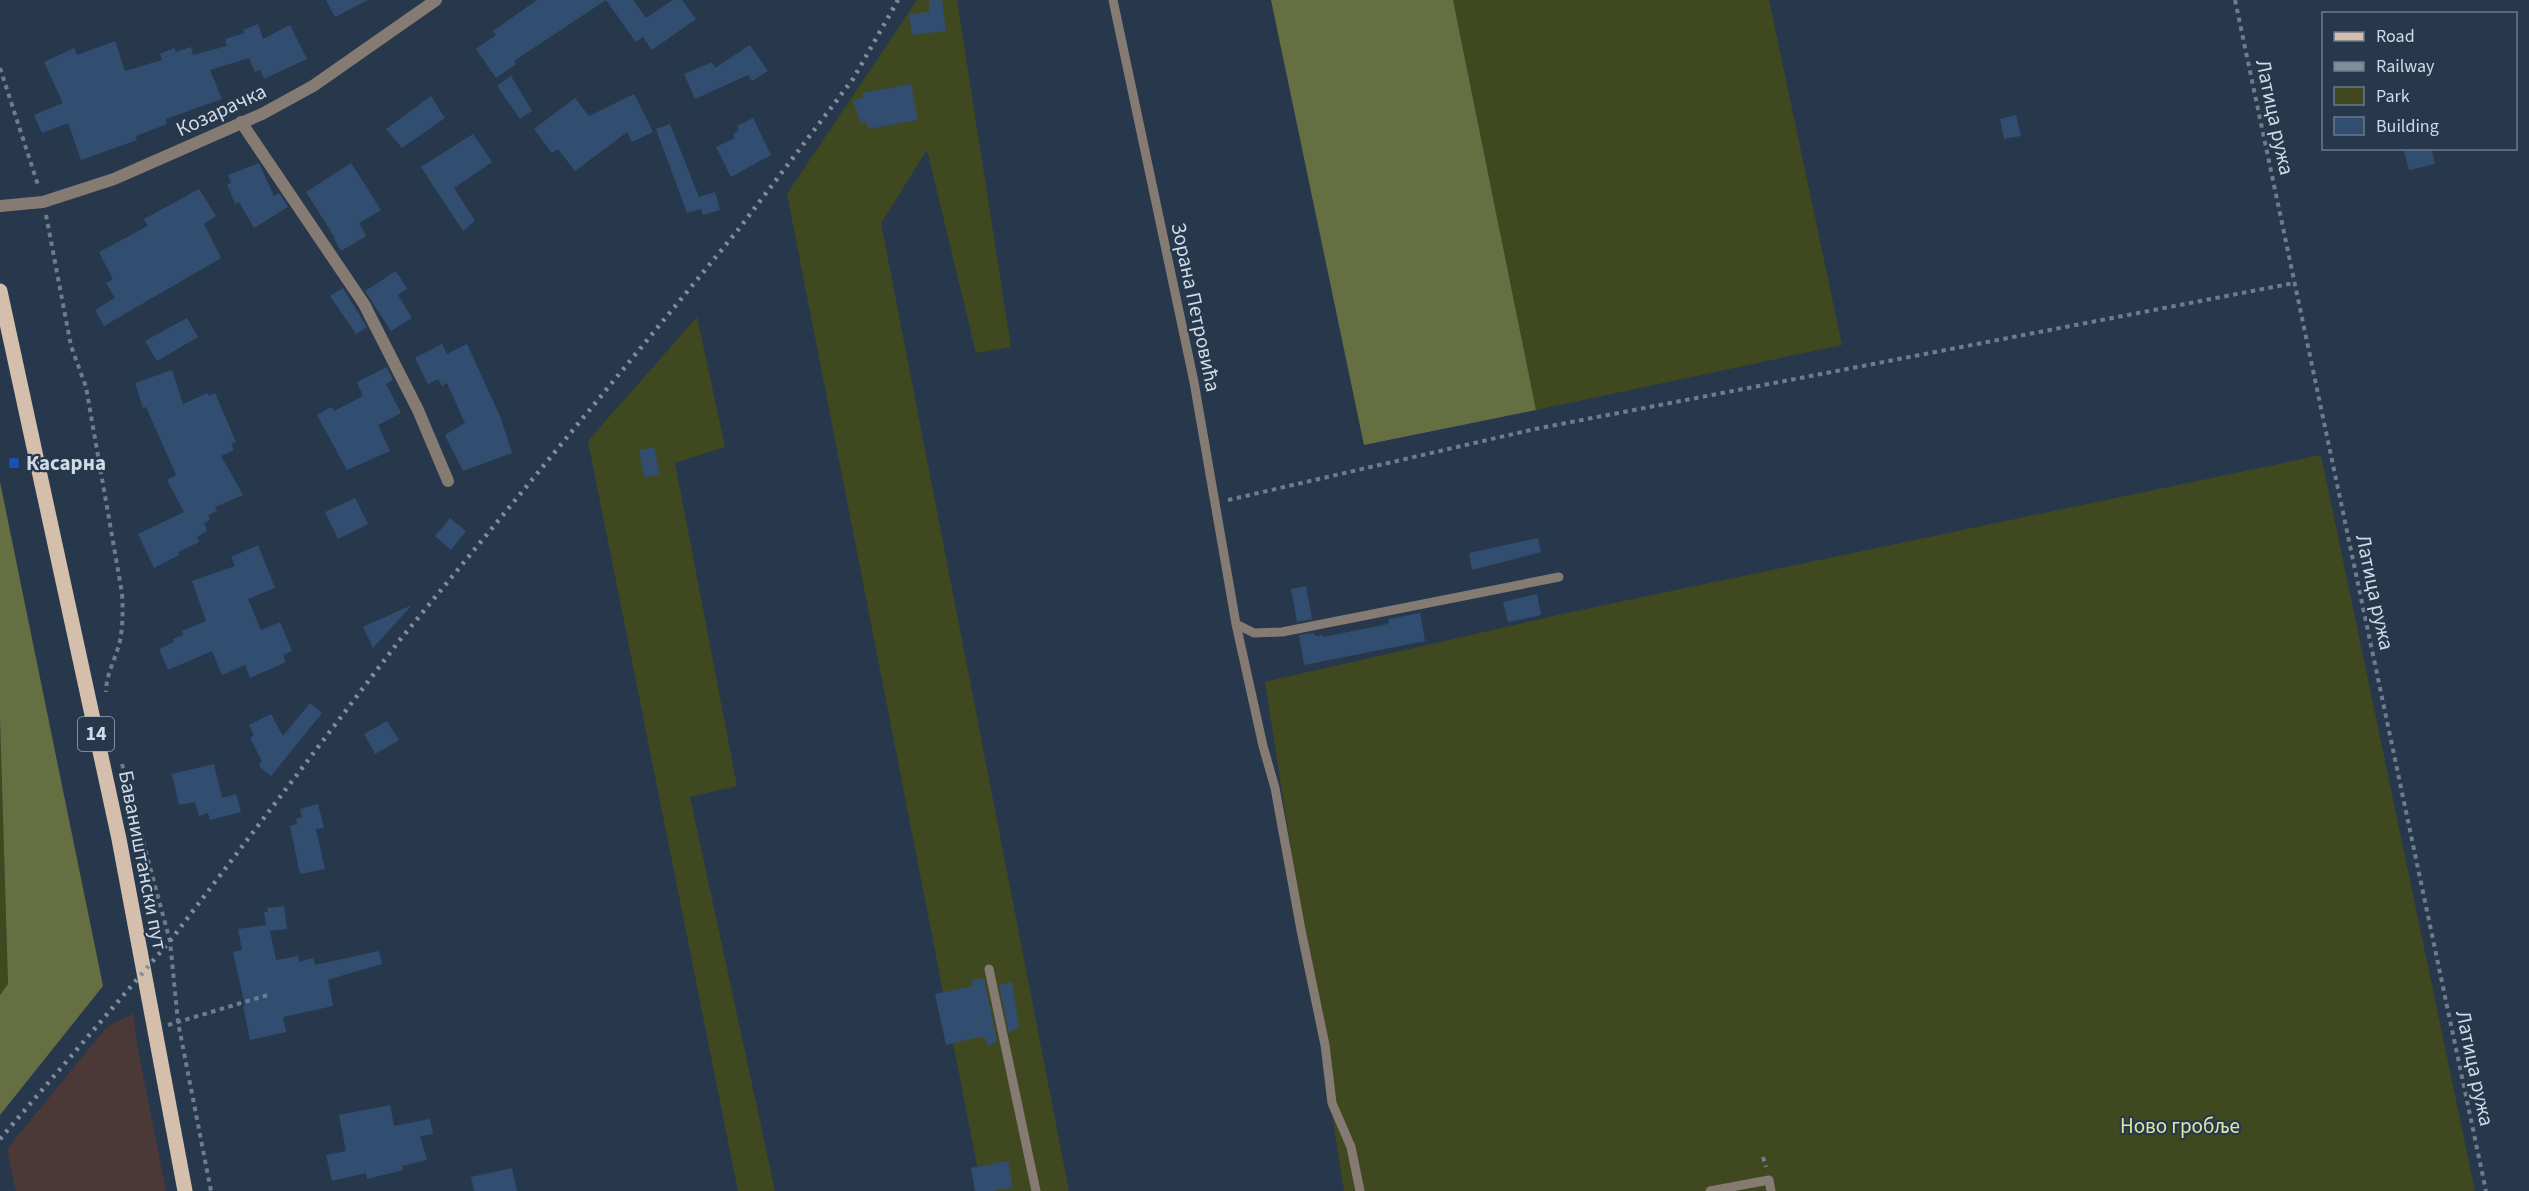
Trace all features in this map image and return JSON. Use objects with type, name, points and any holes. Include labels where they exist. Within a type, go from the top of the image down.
[{"type":"main road","name":"Баваништански пут","points":[[0,291],[118,839],[185,1191]]},
{"type":"street","name":"Козарачка","points":[[0,206],[43,202],[114,179],[262,114],[313,86],[436,0]]},
{"type":"street","points":[[241,122],[364,304],[418,410],[448,481]]},
{"type":"lane","name":"Зорана Петровића","points":[[1113,0],[1177,297],[1216,503],[1236,624],[1263,746],[1275,788],[1300,930],[1325,1045],[1332,1103],[1352,1147],[1360,1191]]},
{"type":"lane","points":[[1236,624],[1254,633],[1282,632],[1559,578]]},
{"type":"lane","points":[[989,969],[1036,1191]]},
{"type":"lane","points":[[1710,1191],[1769,1180],[1771,1191]]},
{"type":"path","name":"Латица ружа","points":[[2235,0],[2486,1191]]},
{"type":"path","points":[[0,69],[43,202],[71,346],[86,387],[122,593],[123,622],[106,683],[106,695]]},
{"type":"path","points":[[1216,503],[1535,429],[2294,283]]},
{"type":"path","points":[[120,758],[170,941],[178,1022],[211,1191]]},
{"type":"path","points":[[154,1030],[271,994]]},
{"type":"shaded area","points":[[133,1014],[166,1191],[16,1191],[7,1149],[107,1027]]},
{"type":"green space","points":[[917,0],[957,0],[1011,347],[976,353],[927,150],[881,223],[1069,1191],[982,1191],[787,194]]},
{"type":"green space","points":[[1271,0],[1453,0],[1536,410],[1364,445]]},
{"type":"green space","points":[[1453,0],[1769,0],[1842,345],[1536,410]]},
{"type":"green space","points":[[697,317],[725,447],[675,463],[737,786],[690,797],[775,1191],[738,1191],[588,441]]},
{"type":"green space","name":"Ново гробље","points":[[2321,455],[2475,1191],[1344,1191],[1265,682],[1576,611]]},
{"type":"green space","points":[[0,482],[103,986],[0,1115],[0,995],[8,984],[0,718]]},
{"type":"green space","points":[[0,718],[8,984],[0,995]]},
{"type":"building","points":[[326,0],[368,0],[335,17]]},
{"type":"building","points":[[537,0],[606,0],[514,61],[516,64],[496,78],[476,49],[496,35],[493,31]]},
{"type":"building","points":[[606,0],[633,0],[646,18],[673,0],[682,0],[696,19],[652,50],[643,37],[636,42]]},
{"type":"building","points":[[929,0],[942,0],[946,31],[912,35],[909,14],[929,12]]},
{"type":"building","points":[[258,24],[263,39],[290,25],[307,59],[264,79],[260,70],[255,72],[249,58],[210,70],[222,99],[166,119],[167,124],[136,136],[137,140],[81,160],[68,123],[42,133],[34,115],[63,103],[44,62],[74,48],[77,55],[115,41],[125,71],[162,60],[160,54],[174,48],[176,52],[191,47],[193,55],[227,46],[225,39],[245,33],[243,30]]},
{"type":"building","points":[[750,45],[768,71],[752,81],[748,75],[695,99],[684,74],[712,62],[715,68]]},
{"type":"building","points":[[511,76],[532,111],[520,119],[497,86]]},
{"type":"building","points":[[911,84],[918,120],[868,129],[866,122],[861,124],[853,101],[864,97],[863,93]]},
{"type":"building","points":[[634,94],[653,132],[632,142],[627,132],[575,171],[558,149],[552,153],[534,129],[575,98],[589,116]]},
{"type":"building","points":[[431,96],[445,118],[402,148],[386,129]]},
{"type":"building","points":[[2016,115],[2021,136],[2004,139],[2000,119]]},
{"type":"building","points":[[753,118],[771,155],[731,177],[716,147],[735,138],[733,134],[739,130],[737,126]]},
{"type":"building","points":[[670,124],[699,197],[715,192],[720,210],[703,215],[701,209],[687,213],[656,129]]},
{"type":"building","points":[[473,134],[492,162],[454,188],[475,221],[463,231],[421,167]]},
{"type":"building","points":[[2404,150],[2432,150],[2435,164],[2409,170]]},
{"type":"building","points":[[259,163],[274,196],[279,193],[288,207],[254,228],[239,202],[235,204],[227,184],[231,183],[228,175]]},
{"type":"building","points":[[351,163],[381,210],[359,223],[366,236],[341,251],[306,192]]},
{"type":"building","points":[[199,189],[216,216],[204,224],[221,258],[104,326],[95,310],[115,298],[106,283],[113,279],[99,252],[148,226],[144,219]]},
{"type":"building","points":[[396,271],[407,289],[398,295],[412,318],[391,331],[365,291]]},
{"type":"building","points":[[343,288],[367,327],[356,334],[330,296]]},
{"type":"building","points":[[187,318],[198,337],[157,361],[145,341]]},
{"type":"building","points":[[442,344],[447,354],[467,344],[500,416],[512,453],[463,471],[445,435],[465,423],[447,383],[442,386],[438,379],[428,384],[415,358]]},
{"type":"building","points":[[387,367],[393,380],[386,384],[401,413],[378,425],[390,451],[347,470],[317,415],[331,407],[334,411],[363,396],[357,382]]},
{"type":"building","points":[[172,370],[183,404],[208,393],[209,396],[215,393],[236,442],[231,444],[234,450],[221,456],[243,495],[215,507],[217,511],[208,515],[210,520],[204,523],[207,531],[197,537],[199,542],[178,552],[179,555],[154,568],[138,534],[184,512],[167,480],[176,475],[146,407],[143,408],[135,383]]},
{"type":"building","points":[[654,447],[660,474],[644,477],[639,450]]},
{"type":"building","points":[[355,498],[368,524],[338,539],[325,512]]},
{"type":"building","points":[[450,518],[466,531],[451,550],[435,536]]},
{"type":"building","points":[[1538,538],[1541,552],[1472,570],[1469,553]]},
{"type":"building","points":[[258,545],[275,588],[248,599],[261,630],[280,622],[292,651],[283,655],[286,662],[250,678],[245,665],[222,675],[212,651],[168,670],[159,649],[183,635],[182,631],[206,621],[192,581],[235,566],[231,557]]},
{"type":"building","points":[[1306,586],[1312,619],[1297,622],[1291,589]]},
{"type":"building","points":[[1537,594],[1541,615],[1508,622],[1503,602]]},
{"type":"building","points":[[412,605],[373,648],[363,627]]},
{"type":"building","points":[[1420,613],[1425,641],[1304,665],[1299,635],[1314,633],[1315,636],[1323,635],[1323,637],[1388,624],[1389,619]]},
{"type":"building","points":[[310,703],[322,713],[271,776],[259,766],[262,761],[250,738],[254,735],[249,725],[271,714],[283,736]]},
{"type":"building","points":[[387,721],[399,740],[375,754],[364,734]]},
{"type":"building","points":[[214,764],[222,798],[236,794],[241,812],[210,820],[208,813],[199,816],[195,802],[179,805],[172,774]]},
{"type":"building","points":[[318,804],[324,828],[316,829],[325,869],[300,874],[290,826],[297,824],[296,819],[302,817],[300,809]]},
{"type":"building","points":[[284,906],[287,929],[270,931],[276,960],[298,956],[299,962],[313,958],[315,965],[379,951],[382,964],[328,980],[333,1006],[283,1017],[286,1032],[250,1040],[233,952],[242,950],[238,929],[266,925],[264,912],[268,912],[267,908]]},
{"type":"building","points":[[984,978],[997,1041],[989,1046],[983,1036],[946,1045],[935,994],[973,986],[972,980]]},
{"type":"building","points":[[1012,982],[1019,1026],[1009,1033],[999,985]]},
{"type":"building","points":[[390,1105],[394,1126],[430,1119],[433,1134],[420,1136],[427,1160],[402,1166],[403,1170],[367,1179],[366,1173],[332,1181],[326,1155],[346,1151],[339,1115]]},
{"type":"building","points":[[1008,1161],[1013,1187],[993,1191],[975,1191],[971,1168]]},
{"type":"building","points":[[512,1168],[517,1191],[474,1191],[471,1177]]},
{"type":"railway","points":[[0,1139],[170,941],[399,641],[738,230],[853,79],[898,0]]},
{"type":"place","name":"Касарна","points":[[14,463]]}]
